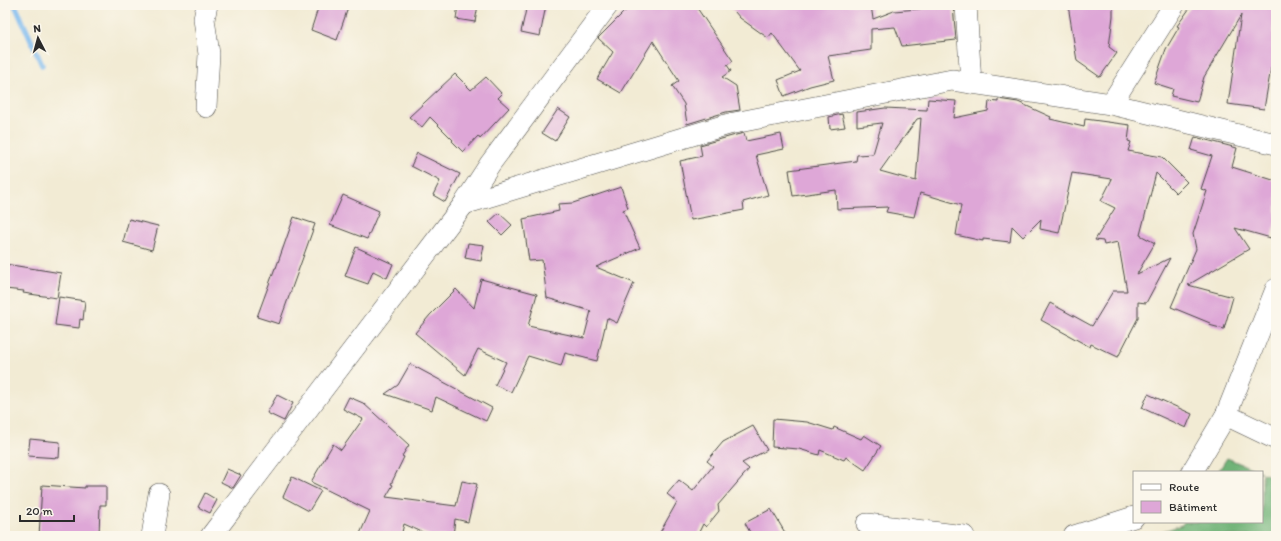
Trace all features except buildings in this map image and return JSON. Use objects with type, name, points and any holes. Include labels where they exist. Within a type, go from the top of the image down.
[{"type":"street","points":[[206,108],[209,54],[204,19],[207,5]]},
{"type":"street","points":[[211,536],[464,204],[490,164],[608,5]]},
{"type":"street","points":[[966,5],[971,83]]},
{"type":"street","points":[[1111,104],[1174,5]]},
{"type":"street","points":[[464,204],[729,124],[952,80],[1111,104],[1276,144]]},
{"type":"street","points":[[1193,471],[1226,415],[1276,289]]},
{"type":"street","points":[[1226,415],[1276,439]]},
{"type":"street","points":[[152,536],[159,494]]},
{"type":"street","points":[[1074,536],[1133,516]]},
{"type":"street","points":[[867,524],[915,533],[964,536]]},
{"type":"green space","points":[[1227,458],[1259,471],[1219,471]]},
{"type":"green space","points":[[1263,473],[1276,478],[1276,536],[1148,536],[1182,525],[1183,523],[1263,523]]},
{"type":"waterway","points":[[15,5],[42,65]]}]
